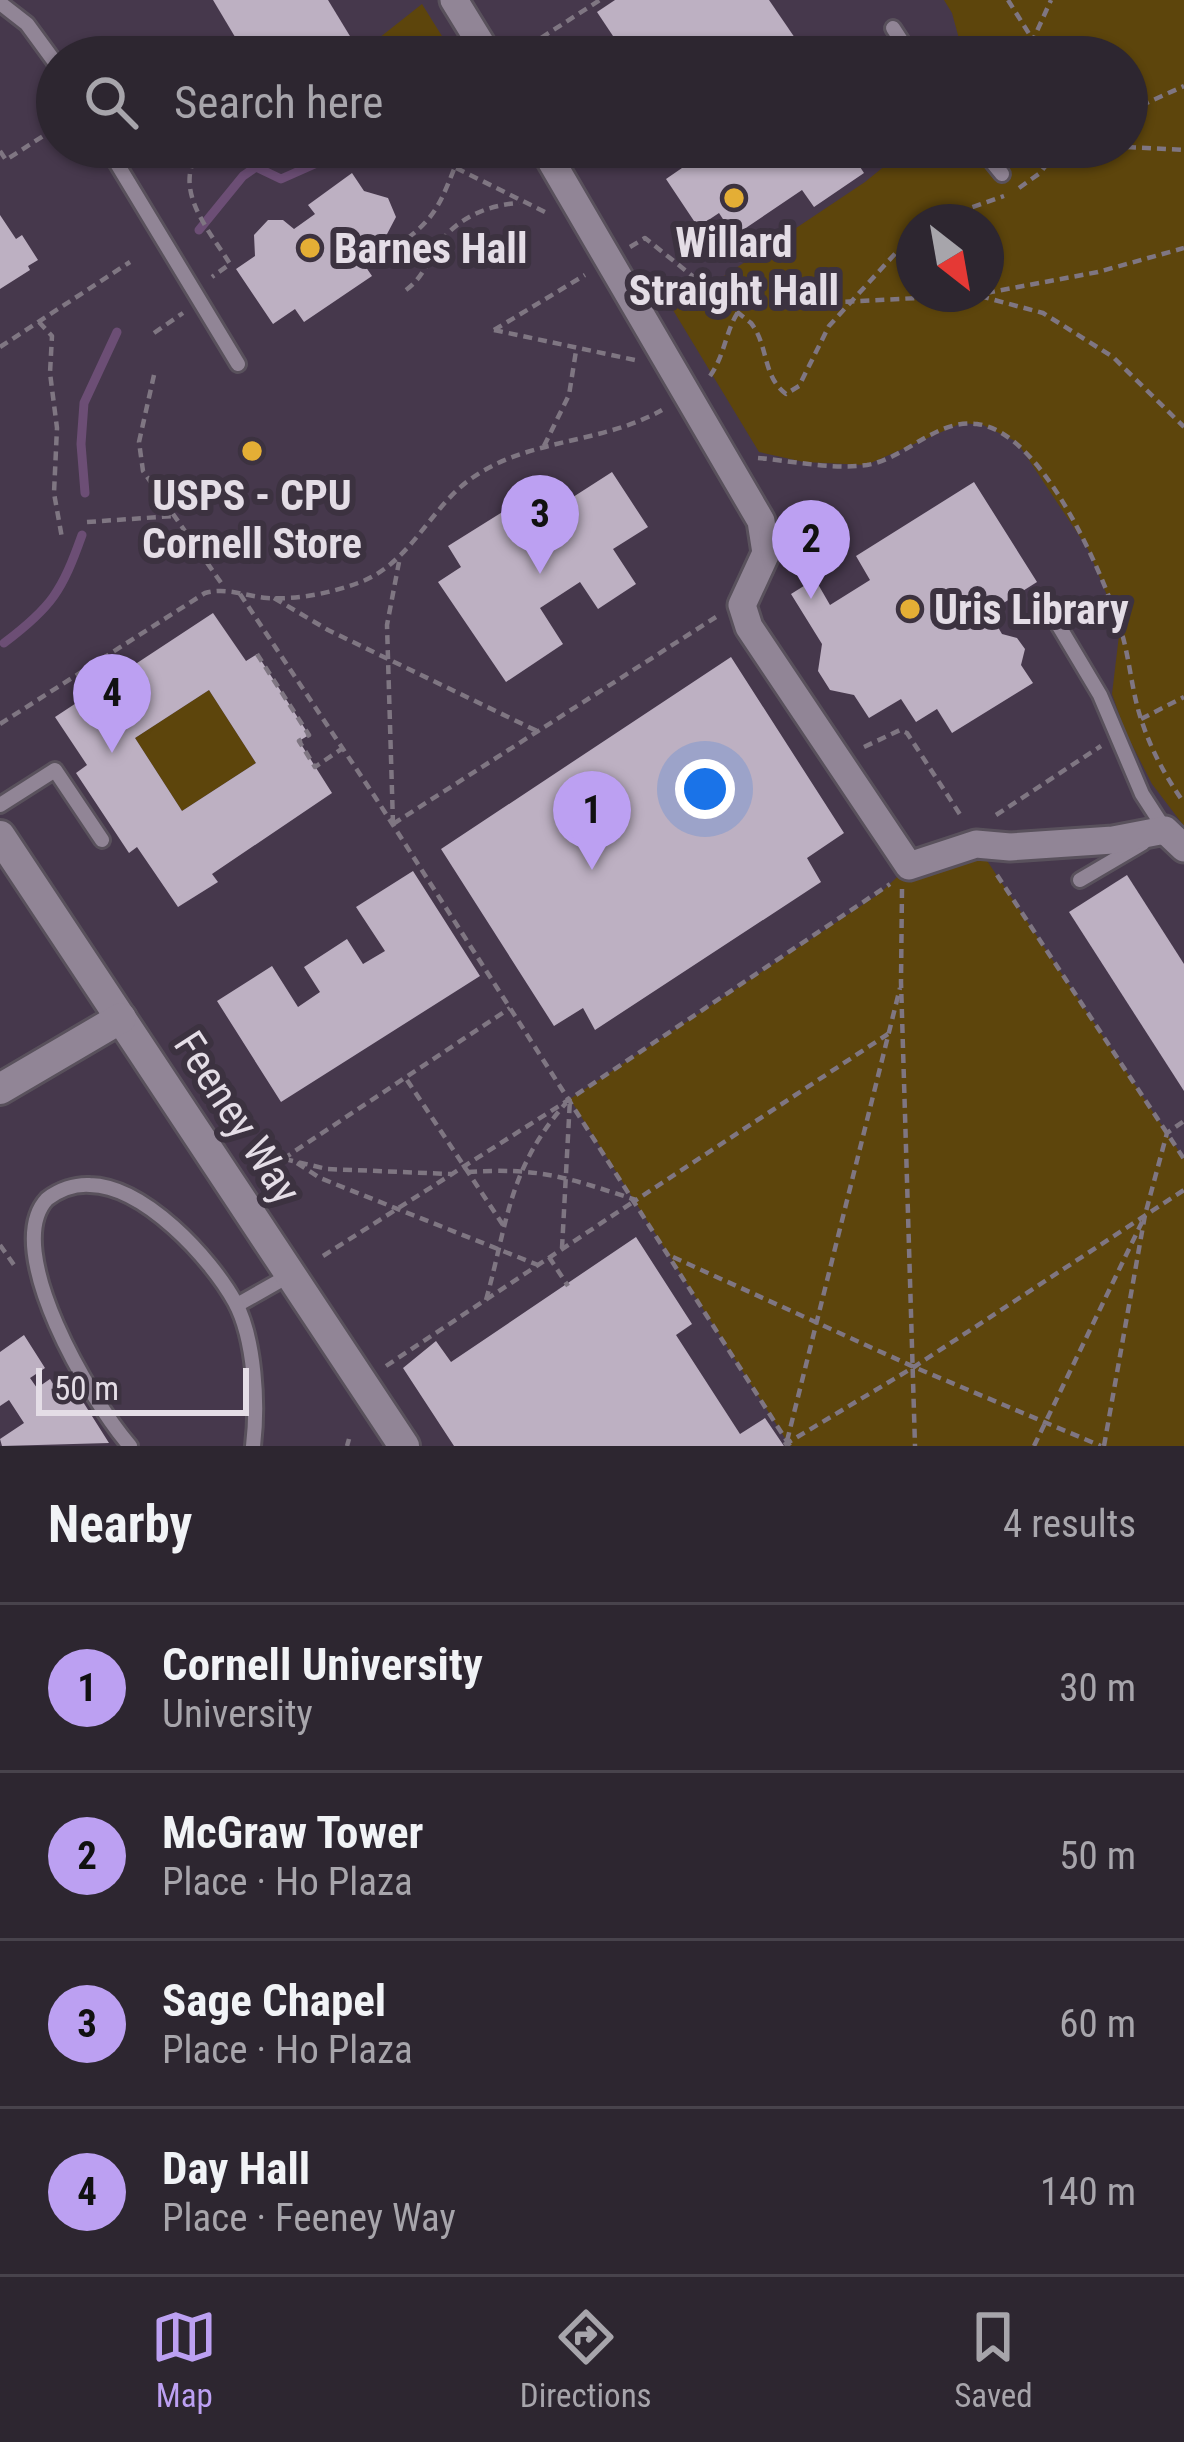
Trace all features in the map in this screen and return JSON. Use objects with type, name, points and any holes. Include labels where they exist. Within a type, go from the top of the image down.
[{"type":"street","points":[[454,0],[476,36]]},
{"type":"street","points":[[555,168],[761,521],[766,554],[742,604],[749,627],[909,866],[976,844],[1010,847],[1175,839]]},
{"type":"street","name":"Feeney Way","points":[[0,836],[404,1446]]},
{"type":"street","points":[[0,1089],[121,1018]]},
{"type":"lane","points":[[0,3],[36,36]]},
{"type":"lane","points":[[893,28],[898,36]]},
{"type":"lane","points":[[120,168],[238,364]]},
{"type":"lane","points":[[997,168],[1002,174]]},
{"type":"lane","points":[[1047,606],[1100,695],[1142,794],[1175,839],[1080,880]]},
{"type":"lane","points":[[0,805],[55,770],[102,840]]},
{"type":"lane","points":[[130,1446],[71,1363],[30,1286],[25,1263],[28,1225],[38,1206],[68,1187],[88,1184],[132,1196],[168,1223],[202,1258],[236,1305],[253,1372],[253,1446]]},
{"type":"lane","points":[[236,1305],[291,1274]]},
{"type":"path","points":[[544,36],[600,0]]},
{"type":"path","points":[[1008,0],[1030,36]]},
{"type":"path","points":[[1035,36],[1051,0]]},
{"type":"path","points":[[1148,102],[1184,86]]},
{"type":"path","points":[[0,152],[6,160],[36,141]]},
{"type":"path","points":[[1148,148],[1184,150]]},
{"type":"path","points":[[190,168],[190,196],[208,229]]},
{"type":"path","points":[[383,255],[429,223],[454,168]]},
{"type":"path","points":[[456,168],[519,203],[591,231]]},
{"type":"path","points":[[406,290],[418,281],[459,223],[487,208],[519,203]]},
{"type":"path","points":[[670,367],[494,330],[645,238],[758,331],[770,376],[786,394],[799,386],[820,340],[847,304],[896,252]]},
{"type":"path","points":[[1004,290],[1098,272],[1184,248]]},
{"type":"path","points":[[0,347],[130,262]]},
{"type":"path","points":[[736,311],[754,304],[896,300]]},
{"type":"path","points":[[1004,302],[1042,314],[1113,357],[1184,427]]},
{"type":"path","points":[[154,374],[138,454],[143,471],[224,588],[274,598],[338,590],[364,581],[401,557],[465,482],[492,465],[544,446],[622,429],[689,395],[710,377],[725,353],[736,311]]},
{"type":"path","points":[[39,322],[52,336],[50,373],[58,428],[54,493],[62,538]]},
{"type":"path","points":[[544,446],[569,395],[576,349]]},
{"type":"path","points":[[723,454],[866,465],[962,423],[998,429],[1030,458],[1088,548],[1120,627],[1141,719],[1154,753],[1182,797]]},
{"type":"path","points":[[88,522],[174,516]]},
{"type":"path","points":[[393,824],[388,658],[392,591],[401,557]]},
{"type":"path","points":[[0,724],[205,593],[224,588]]},
{"type":"path","points":[[240,594],[636,1200],[787,1444]]},
{"type":"path","points":[[274,598],[294,613],[537,731]]},
{"type":"path","points":[[393,824],[700,624],[742,604]]},
{"type":"path","points":[[257,654],[309,735],[299,741],[315,767],[343,748]]},
{"type":"path","points":[[976,844],[989,820],[1117,734],[1184,697]]},
{"type":"path","points":[[838,762],[889,733],[900,730],[907,734],[1184,1159]]},
{"type":"path","points":[[909,866],[900,897],[915,1446]]},
{"type":"path","points":[[323,1256],[466,1169],[879,894],[909,866]]},
{"type":"path","points":[[787,1444],[901,982]]},
{"type":"path","points":[[283,1160],[510,1008]]},
{"type":"path","points":[[362,1382],[888,1034]]},
{"type":"path","points":[[406,1078],[503,1225]]},
{"type":"path","points":[[486,1300],[520,1168],[570,1099]]},
{"type":"path","points":[[562,1248],[570,1099]]},
{"type":"path","points":[[672,1256],[914,1367],[1103,1446],[1145,1215],[1167,1133],[1184,1121]]},
{"type":"path","points":[[255,1152],[297,1163],[370,1172],[451,1174]]},
{"type":"path","points":[[297,1163],[320,1178],[538,1265]]},
{"type":"path","points":[[466,1169],[520,1168],[636,1200]]},
{"type":"path","points":[[787,1444],[1184,1190]]},
{"type":"path","points":[[1034,1446],[1145,1215]]},
{"type":"path","points":[[549,1257],[568,1286]]},
{"type":"shaded area","points":[[0,0],[1184,0],[1184,1446],[0,1446]]},
{"type":"shaded area","points":[[944,0],[1184,0],[1184,826],[1152,784],[1112,694],[1120,627],[1088,549],[1017,442],[983,425],[962,423],[866,465],[804,462],[759,452],[673,310],[882,168],[1148,168],[1148,36],[958,36]]},
{"type":"shaded area","points":[[422,4],[442,36],[382,36]]},
{"type":"shaded area","points":[[209,690],[256,763],[182,811],[135,738]]},
{"type":"shaded area","points":[[976,844],[1184,1159],[1184,1446],[790,1446],[570,1099],[879,894],[909,866]]},
{"type":"building","points":[[213,0],[328,0],[350,36],[234,36]]},
{"type":"building","points":[[615,0],[769,0],[794,36],[613,36],[597,12]]},
{"type":"building","name":"Willard Straight Hall","points":[[682,168],[861,168],[864,173],[814,207],[802,190],[734,236],[719,213],[698,227],[666,179]]},
{"type":"building","name":"Barnes Hall","points":[[352,173],[364,191],[388,198],[396,217],[386,236],[357,254],[372,276],[304,322],[295,309],[273,324],[236,269],[255,256],[254,235],[268,220],[283,220],[294,229],[315,214],[308,205]]},
{"type":"building","points":[[0,215],[16,239],[22,235],[38,260],[0,289]]},
{"type":"building","points":[[612,472],[648,527],[613,549],[636,584],[598,609],[580,582],[540,608],[563,644],[506,682],[438,582],[461,567],[448,546],[528,496],[542,517]]},
{"type":"building","name":"Uris Library","points":[[974,482],[1037,582],[989,612],[1002,634],[1017,638],[1025,649],[1021,665],[1033,683],[952,733],[937,709],[916,722],[901,699],[869,718],[854,695],[830,690],[818,671],[822,644],[791,594],[815,579],[830,605],[870,580],[856,556]]},
{"type":"building","points":[[213,613],[246,661],[257,654],[309,735],[299,741],[332,793],[212,874],[218,882],[178,907],[137,847],[129,853],[76,773],[87,765],[55,717]],"holes":[[[209,690],[256,763],[182,811],[135,738]]]},
{"type":"building","points":[[731,657],[844,833],[807,858],[821,882],[595,1030],[583,1008],[554,1026],[441,849]]},
{"type":"building","points":[[413,871],[480,976],[281,1102],[217,1001],[272,966],[298,1007],[320,992],[304,967],[347,939],[363,964],[385,951],[356,907]]},
{"type":"building","points":[[1127,875],[1184,964],[1184,1091],[1069,912]]},
{"type":"building","points":[[636,1237],[692,1324],[676,1335],[740,1434],[765,1418],[784,1446],[454,1446],[403,1368],[436,1341],[451,1362]]},
{"type":"building","points":[[24,1335],[45,1368],[30,1378],[37,1388],[50,1379],[60,1395],[73,1386],[109,1443],[2,1446],[0,1439],[24,1423],[9,1400],[0,1406],[0,1352]]},
{"type":"waterway","points":[[199,230],[255,168]]},
{"type":"waterway","points":[[258,168],[281,179],[306,168]]},
{"type":"waterway","points":[[85,493],[84,403],[117,332]]},
{"type":"waterway","points":[[4,643],[54,596],[82,535]]},
{"type":"place","name":"Willard Straight Hall","points":[[734,198]]},
{"type":"place","name":"Barnes Hall","points":[[310,248]]},
{"type":"place","name":"USPS - CPU Cornell Store","points":[[252,451]]},
{"type":"place","name":"Sage Chapel","points":[[540,574]]},
{"type":"place","name":"McGraw Tower","points":[[811,599]]},
{"type":"place","name":"Uris Library","points":[[910,609]]},
{"type":"place","name":"Day Hall","points":[[112,753]]},
{"type":"place","name":"Cornell University","points":[[592,870]]}]
